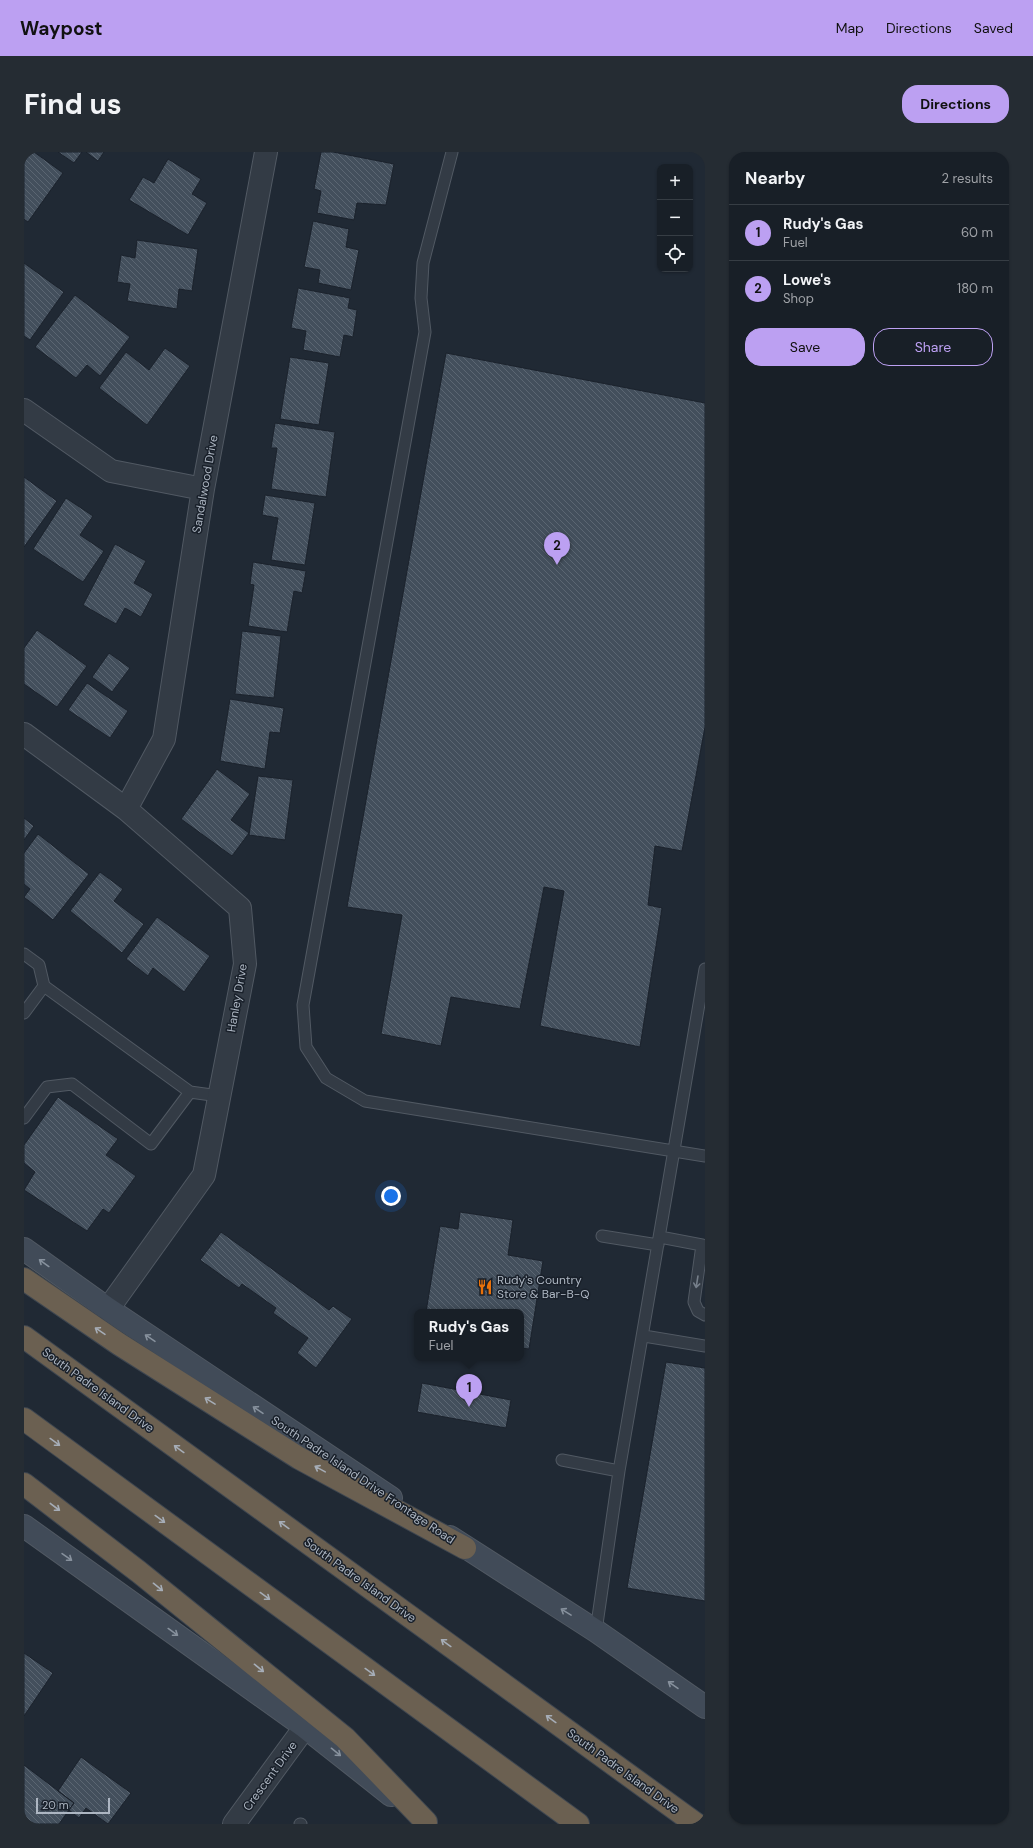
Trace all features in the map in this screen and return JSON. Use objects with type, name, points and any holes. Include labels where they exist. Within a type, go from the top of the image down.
[{"type":"highway","points":[[24,1279],[119,1344],[300,1458],[465,1548]]},
{"type":"highway","name":"South Padre Island Drive","points":[[24,1337],[696,1824]]},
{"type":"highway","points":[[24,1420],[578,1824]]},
{"type":"highway","points":[[24,1484],[139,1572],[345,1738],[428,1823]]},
{"type":"main road","name":"South Padre Island Drive Frontage Road","points":[[24,1249],[108,1310],[465,1548],[596,1631],[705,1707]]},
{"type":"main road","points":[[24,1526],[305,1727],[428,1823]]},
{"type":"street","name":"Sandalwood Drive","points":[[126,809],[164,739],[203,489],[266,152]]},
{"type":"street","points":[[24,410],[111,471],[203,489]]},
{"type":"street","name":"Hanley Drive","points":[[24,734],[126,809],[240,908],[245,964],[204,1175],[108,1310]]},
{"type":"street","name":"Crescent Drive","points":[[234,1824],[305,1727]]},
{"type":"lane","points":[[452,152],[423,263],[421,298],[425,332],[303,1005],[306,1047],[326,1078],[365,1101],[705,1156]]},
{"type":"lane","points":[[24,954],[39,965],[44,986],[190,1092],[219,1096]]},
{"type":"lane","points":[[596,1631],[619,1471],[644,1336],[705,969]]},
{"type":"lane","points":[[24,1013],[44,986]]},
{"type":"lane","points":[[24,1118],[47,1086],[72,1084],[151,1144],[190,1092]]},
{"type":"lane","points":[[602,1236],[702,1245],[694,1302],[698,1311],[705,1315]]},
{"type":"lane","points":[[644,1336],[705,1346]]},
{"type":"lane","points":[[562,1460],[619,1471]]},
{"type":"building","points":[[24,152],[34,152],[63,173],[28,222],[24,219]]},
{"type":"building","points":[[58,152],[82,152],[74,163]]},
{"type":"building","points":[[86,152],[104,152],[98,161]]},
{"type":"building","points":[[321,152],[333,152],[394,164],[386,205],[357,203],[354,220],[317,213],[321,191],[314,189]]},
{"type":"building","points":[[168,159],[201,179],[192,194],[207,203],[188,235],[129,200],[143,177],[154,183]]},
{"type":"building","points":[[313,221],[349,229],[346,247],[359,250],[351,290],[318,283],[320,270],[304,267]]},
{"type":"building","points":[[137,240],[198,249],[192,291],[179,289],[177,309],[127,301],[130,284],[117,282],[121,255],[135,258]]},
{"type":"building","points":[[24,263],[64,292],[30,340],[24,336]]},
{"type":"building","points":[[298,288],[350,298],[348,308],[357,310],[353,337],[344,335],[340,357],[303,350],[306,331],[291,328]]},
{"type":"building","points":[[75,295],[130,337],[100,376],[87,365],[76,378],[35,347]]},
{"type":"building","points":[[165,348],[190,366],[147,425],[99,388],[126,352],[149,370]]},
{"type":"building","points":[[446,353],[705,403],[705,727],[682,851],[655,846],[648,905],[662,908],[640,1047],[540,1026],[564,891],[544,887],[520,1009],[451,997],[441,1046],[381,1034],[402,915],[347,907]]},
{"type":"building","points":[[290,357],[329,363],[319,425],[280,419]]},
{"type":"building","points":[[275,423],[335,432],[326,497],[271,489],[277,448],[271,448]]},
{"type":"building","points":[[24,477],[57,501],[24,547]]},
{"type":"building","points":[[265,495],[315,503],[305,565],[271,560],[278,518],[262,515]]},
{"type":"building","points":[[66,498],[93,516],[80,535],[104,551],[83,582],[33,549]]},
{"type":"building","points":[[115,544],[146,561],[134,583],[153,594],[141,617],[125,608],[116,624],[83,605]]},
{"type":"building","points":[[253,562],[306,571],[302,593],[294,591],[287,632],[248,626],[254,585],[250,584]]},
{"type":"building","points":[[37,630],[87,666],[57,707],[24,684],[24,648]]},
{"type":"building","points":[[242,631],[281,636],[274,698],[235,694]]},
{"type":"building","points":[[109,653],[130,668],[112,692],[92,677]]},
{"type":"building","points":[[87,683],[128,711],[110,738],[68,710]]},
{"type":"building","points":[[230,699],[284,708],[280,733],[270,732],[265,769],[220,761]]},
{"type":"building","points":[[217,769],[250,794],[231,820],[249,833],[232,856],[181,819]]},
{"type":"building","points":[[258,776],[293,780],[285,840],[249,835]]},
{"type":"building","points":[[24,818],[34,826],[24,840]]},
{"type":"building","points":[[38,834],[89,874],[53,920],[24,897],[30,889],[24,884],[24,853]]},
{"type":"building","points":[[100,872],[123,889],[114,901],[144,924],[122,953],[70,911]]},
{"type":"building","points":[[157,917],[210,956],[184,992],[153,968],[148,976],[126,959]]},
{"type":"building","points":[[58,1097],[118,1139],[106,1155],[136,1176],[109,1213],[103,1209],[87,1231],[24,1190],[35,1172],[24,1163],[24,1145]]},
{"type":"building","points":[[460,1212],[513,1220],[508,1255],[543,1261],[529,1349],[524,1348],[524,1309],[426,1309],[440,1226],[458,1229]]},
{"type":"building","points":[[221,1232],[329,1310],[333,1306],[352,1319],[316,1368],[297,1353],[308,1338],[273,1313],[276,1308],[242,1284],[239,1288],[200,1260]]},
{"type":"building","points":[[666,1362],[705,1368],[705,1601],[627,1588]]},
{"type":"building","points":[[422,1383],[511,1400],[506,1428],[417,1412]]},
{"type":"building","points":[[24,1653],[53,1673],[24,1716]]},
{"type":"building","points":[[81,1757],[131,1793],[108,1824],[86,1808],[79,1818],[69,1810],[74,1803],[58,1791]]},
{"type":"building","points":[[24,1765],[74,1803],[59,1824],[24,1824]]},
{"type":"place","name":"Lowe's","points":[[557,565]]},
{"type":"place","name":"Rudy's Country Store & Bar-B-Q","points":[[485,1287]]},
{"type":"place","name":"Rudy's Gas","points":[[469,1407]]}]
